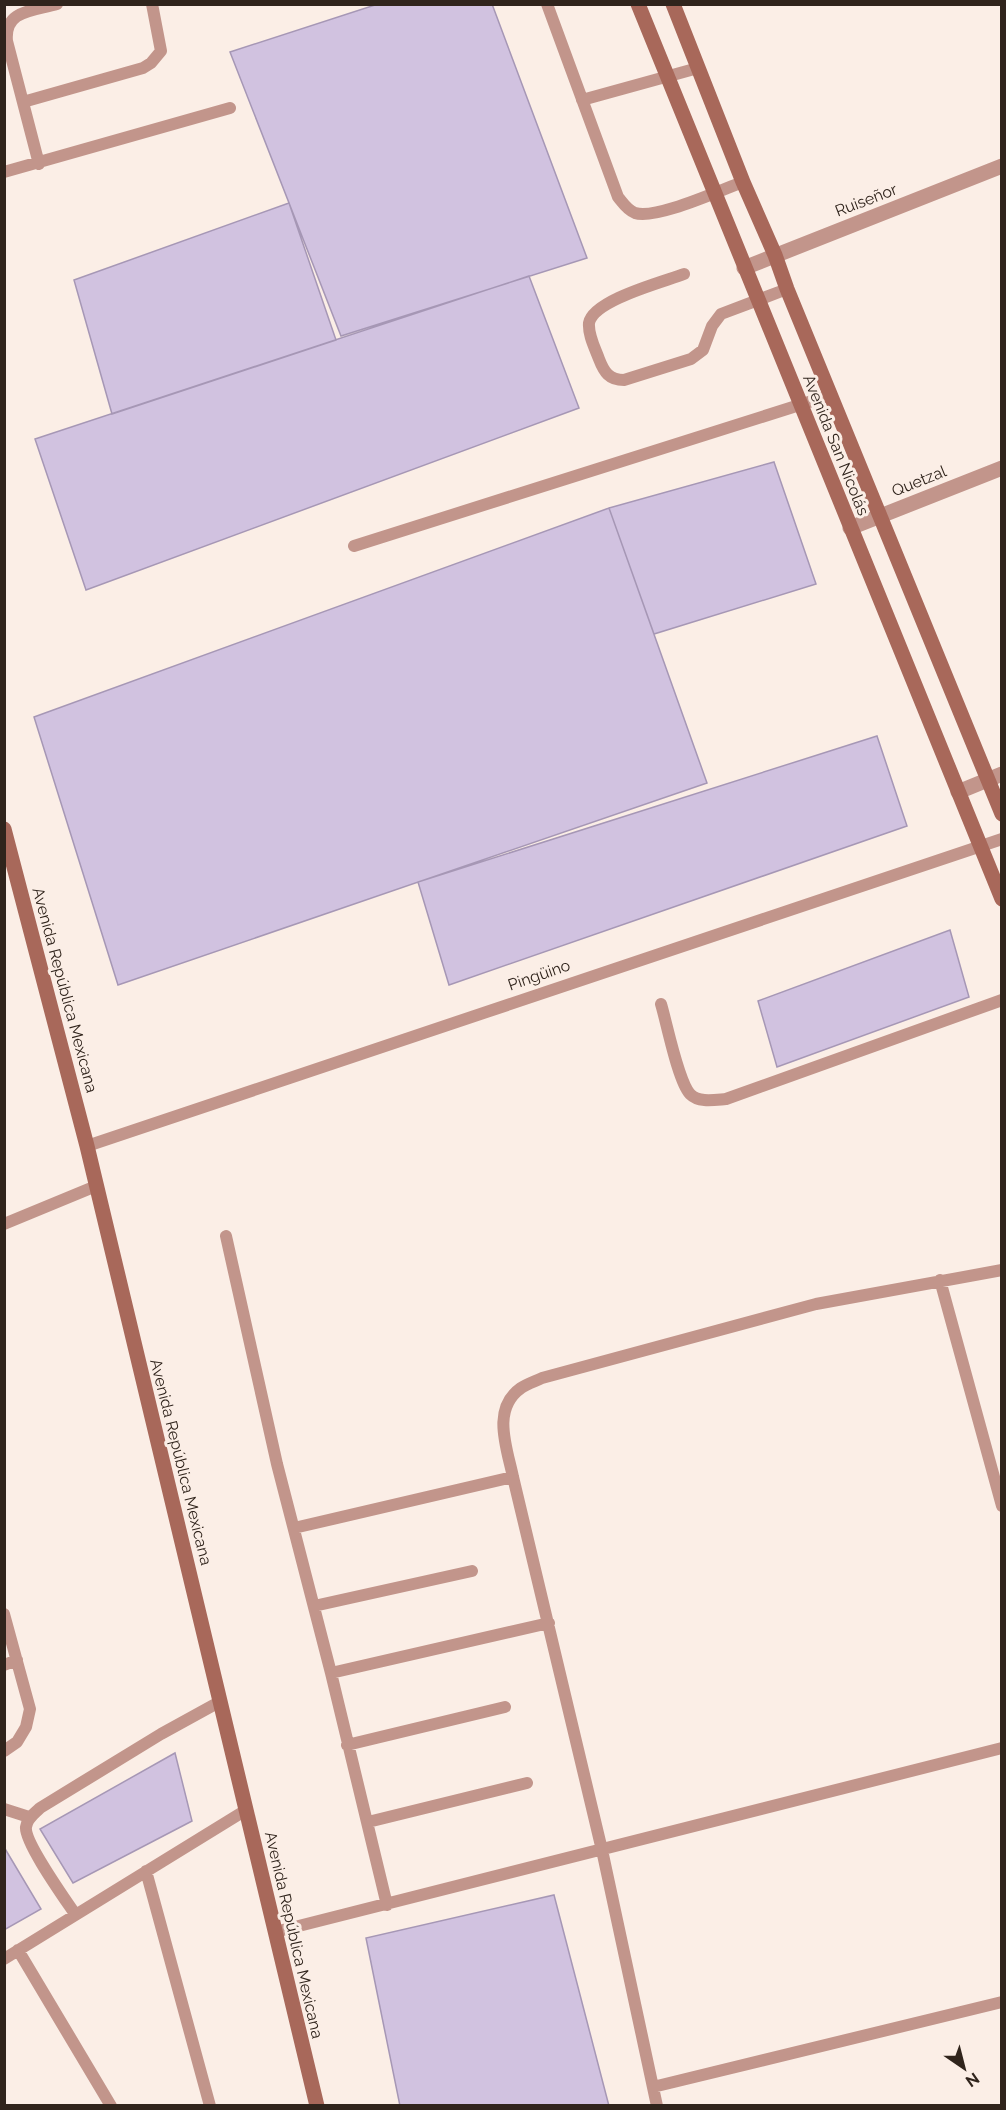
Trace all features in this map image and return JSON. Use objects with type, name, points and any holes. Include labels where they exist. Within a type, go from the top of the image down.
[{"type":"street","name":"Avenida San Nicolás","points":[[638,4],[1002,899]]},
{"type":"street","name":"Avenida San Nicolás","points":[[673,4],[743,182],[775,255],[880,516],[994,777],[1002,814]]},
{"type":"street","name":"Ruiseñor","points":[[744,268],[1002,166]]},
{"type":"street","name":"Quetzal","points":[[850,528],[1002,468]]},
{"type":"street","points":[[958,792],[994,777]]},
{"type":"street","name":"Avenida República Mexicana","points":[[4,829],[87,1146],[317,2106]]},
{"type":"lane","points":[[39,164],[6,31],[8,23],[14,17],[57,4]]},
{"type":"lane","points":[[23,102],[143,68],[151,63],[161,51],[152,4]]},
{"type":"lane","points":[[547,4],[618,197],[627,208],[636,213],[651,214],[743,182]]},
{"type":"lane","points":[[582,100],[698,68]]},
{"type":"lane","points":[[4,172],[39,164],[230,108]]},
{"type":"lane","points":[[684,274],[611,301],[592,315],[589,324],[590,334],[608,376],[615,380],[624,380],[691,359],[703,350],[712,326],[721,314],[787,289]]},
{"type":"lane","points":[[354,546],[831,395]]},
{"type":"lane","name":"Pingüino","points":[[87,1146],[1002,839]]},
{"type":"lane","points":[[661,1004],[683,1081],[690,1094],[699,1100],[710,1101],[726,1099],[1002,1000]]},
{"type":"lane","points":[[4,1224],[96,1186]]},
{"type":"lane","points":[[225,1236],[277,1464],[332,1673],[347,1745],[387,1905]]},
{"type":"lane","points":[[657,2106],[602,1850],[513,1477],[503,1430],[505,1406],[520,1389],[542,1378],[816,1304],[1002,1270]]},
{"type":"lane","points":[[940,1280],[1002,1506]]},
{"type":"lane","points":[[294,1528],[513,1477]]},
{"type":"lane","points":[[314,1606],[472,1571]]},
{"type":"lane","points":[[4,1614],[30,1709],[26,1727],[17,1742],[4,1751]]},
{"type":"lane","points":[[332,1673],[549,1623]]},
{"type":"lane","points":[[4,1665],[17,1660]]},
{"type":"lane","points":[[75,1914],[31,1844],[26,1828],[29,1817],[161,1734],[221,1701]]},
{"type":"lane","points":[[347,1745],[505,1707]]},
{"type":"lane","points":[[275,1932],[1002,1748]]},
{"type":"lane","points":[[368,1822],[527,1783]]},
{"type":"lane","points":[[4,1809],[29,1817]]},
{"type":"lane","points":[[4,1959],[246,1810]]},
{"type":"lane","points":[[146,1871],[210,2106]]},
{"type":"lane","points":[[18,1950],[111,2106]]},
{"type":"lane","points":[[653,2087],[1002,2002]]},
{"type":"building","points":[[378,4],[492,4],[587,258],[341,336],[230,52]]},
{"type":"building","points":[[289,203],[336,340],[112,414],[74,280]]},
{"type":"building","points":[[529,276],[579,408],[86,590],[35,439]]},
{"type":"building","points":[[774,462],[816,584],[654,634],[609,508]]},
{"type":"building","points":[[609,508],[707,783],[118,985],[34,717]]},
{"type":"building","points":[[877,736],[907,826],[449,985],[418,882]]},
{"type":"building","points":[[950,930],[969,997],[777,1067],[758,1001]]},
{"type":"building","points":[[175,1753],[192,1821],[73,1883],[40,1829]]},
{"type":"building","points":[[4,1847],[41,1909],[4,1930]]},
{"type":"building","points":[[554,1895],[609,2106],[400,2106],[366,1938]]}]
